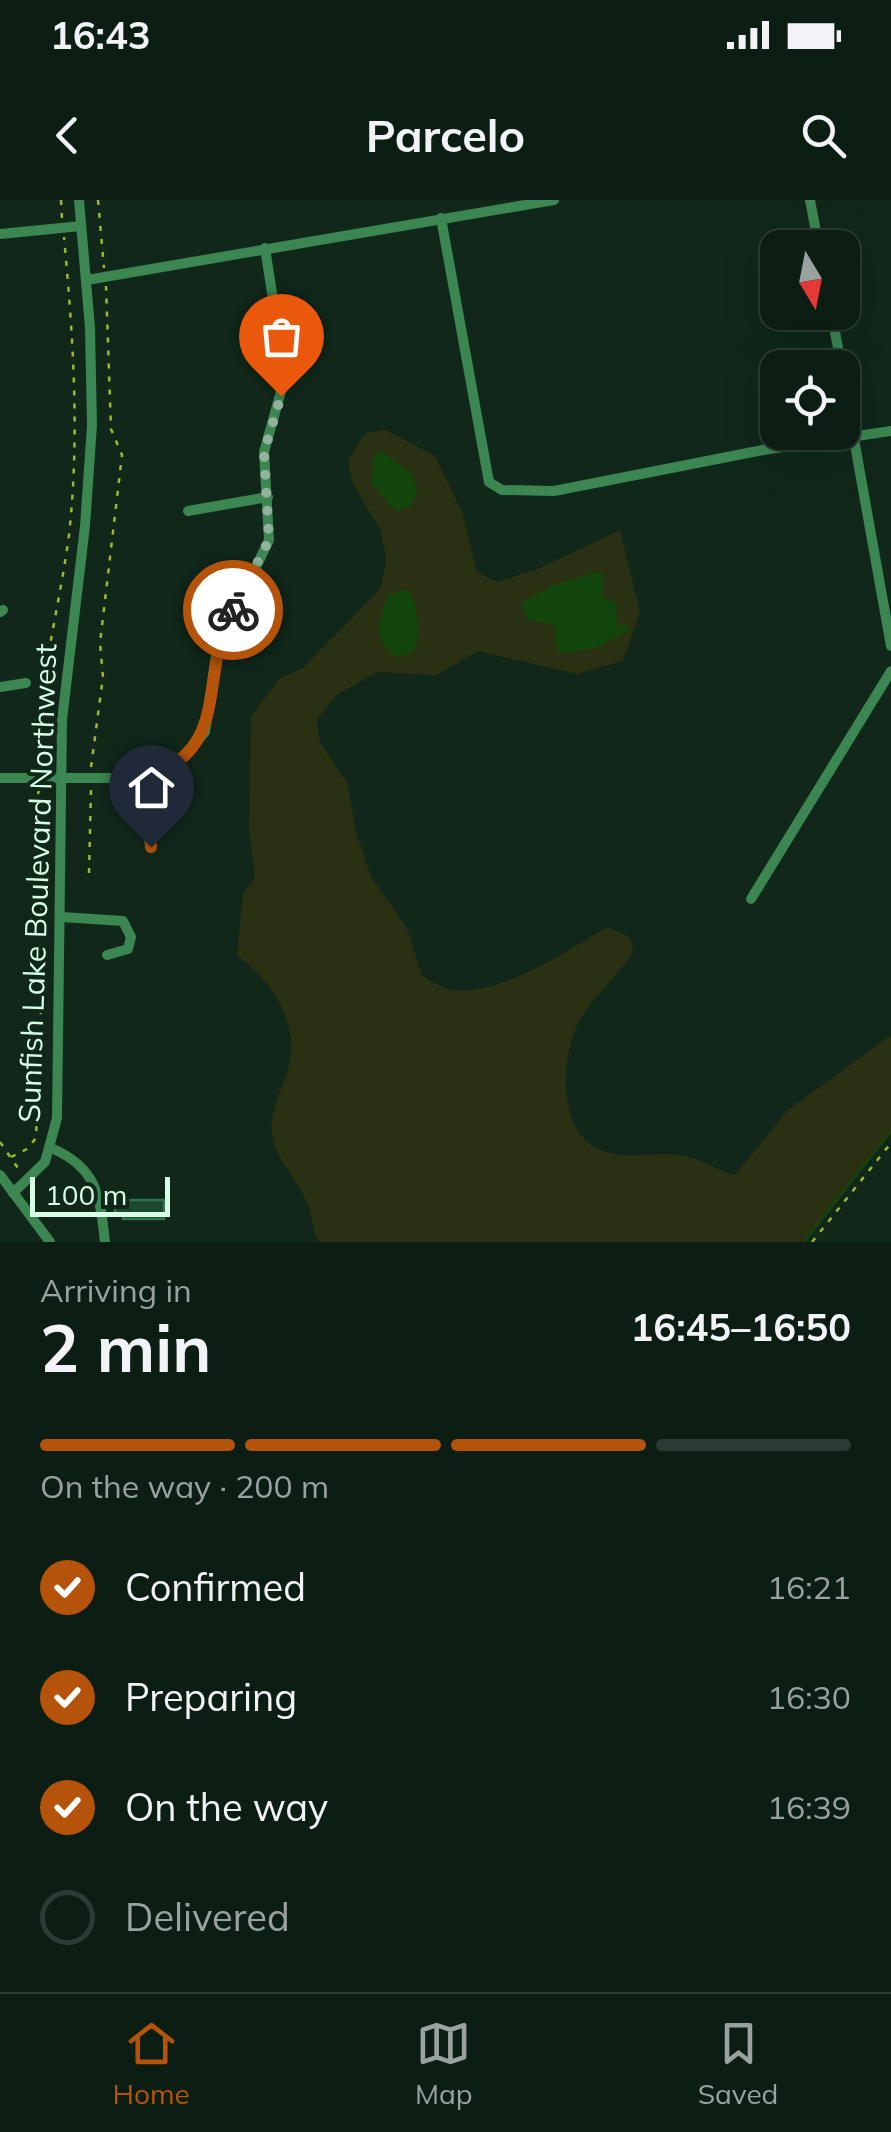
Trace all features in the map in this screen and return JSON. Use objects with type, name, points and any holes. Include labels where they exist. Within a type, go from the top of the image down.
[{"type":"street","name":"Sunfish Lake Boulevard Northwest","points":[[13,1193],[28,1182],[51,1148],[58,1118],[64,697],[89,487],[92,371],[78,200]]},
{"type":"street","points":[[87,280],[554,200]]},
{"type":"street","points":[[810,200],[816,230]]},
{"type":"street","points":[[441,218],[489,482],[502,490],[554,492],[779,450]]},
{"type":"street","points":[[0,234],[81,226]]},
{"type":"street","points":[[0,778],[144,778],[178,763],[205,732],[224,626],[269,540],[264,452],[284,377],[265,248]]},
{"type":"street","points":[[860,435],[891,431]]},
{"type":"street","points":[[856,450],[891,646]]},
{"type":"street","points":[[188,511],[268,497]]},
{"type":"street","points":[[752,899],[891,671]]},
{"type":"street","points":[[0,687],[26,683]]},
{"type":"street","points":[[144,778],[151,847]]},
{"type":"street","points":[[62,918],[123,920],[131,937],[128,949],[106,956]]},
{"type":"street","points":[[51,1148],[81,1163],[91,1177],[105,1242]]},
{"type":"street","points":[[0,1175],[50,1242]]},
{"type":"path","points":[[11,1157],[27,1149],[36,1138],[42,982],[38,728],[62,592],[75,457],[74,357],[61,200]]},
{"type":"path","points":[[89,872],[92,746],[103,677],[100,643],[122,455],[111,429],[98,200]]},
{"type":"path","points":[[0,1142],[28,1182]]},
{"type":"path","points":[[812,1242],[891,1143]]},
{"type":"shaded area","points":[[386,430],[435,456],[462,512],[477,572],[497,582],[540,568],[620,530],[640,612],[623,661],[577,674],[478,651],[437,675],[377,672],[338,694],[317,719],[320,742],[348,785],[355,828],[371,877],[407,928],[422,976],[453,991],[497,985],[608,927],[631,938],[633,953],[576,1028],[566,1067],[569,1108],[575,1126],[601,1150],[685,1156],[735,1175],[788,1110],[891,1035],[891,1131],[804,1242],[319,1242],[307,1203],[280,1157],[272,1131],[274,1108],[291,1053],[288,1024],[268,985],[237,955],[243,894],[255,878],[249,829],[251,717],[279,679],[303,668],[381,588],[386,560],[381,531],[352,482],[348,460],[366,433]]},
{"type":"shaded area","points":[[380,451],[413,474],[417,494],[409,507],[396,511],[372,485],[374,456]]},
{"type":"shaded area","points":[[592,573],[603,574],[602,596],[615,603],[618,625],[629,626],[628,630],[596,648],[563,653],[557,650],[554,625],[529,620],[520,604],[553,585]]},
{"type":"shaded area","points":[[409,591],[415,605],[418,636],[414,650],[398,658],[384,646],[380,621],[389,595]]},
{"type":"building","points":[[123,1200],[164,1200],[164,1219],[123,1219],[123,1215],[115,1214],[115,1204],[123,1205]]},
{"type":"waterway","points":[[804,1242],[891,1131]]},
{"type":"way so far","points":[[233,610],[262,561],[269,540],[264,452],[281,396]]},
{"type":"route","points":[[151,847],[144,778],[178,763],[205,732],[217,648],[233,610]]}]
